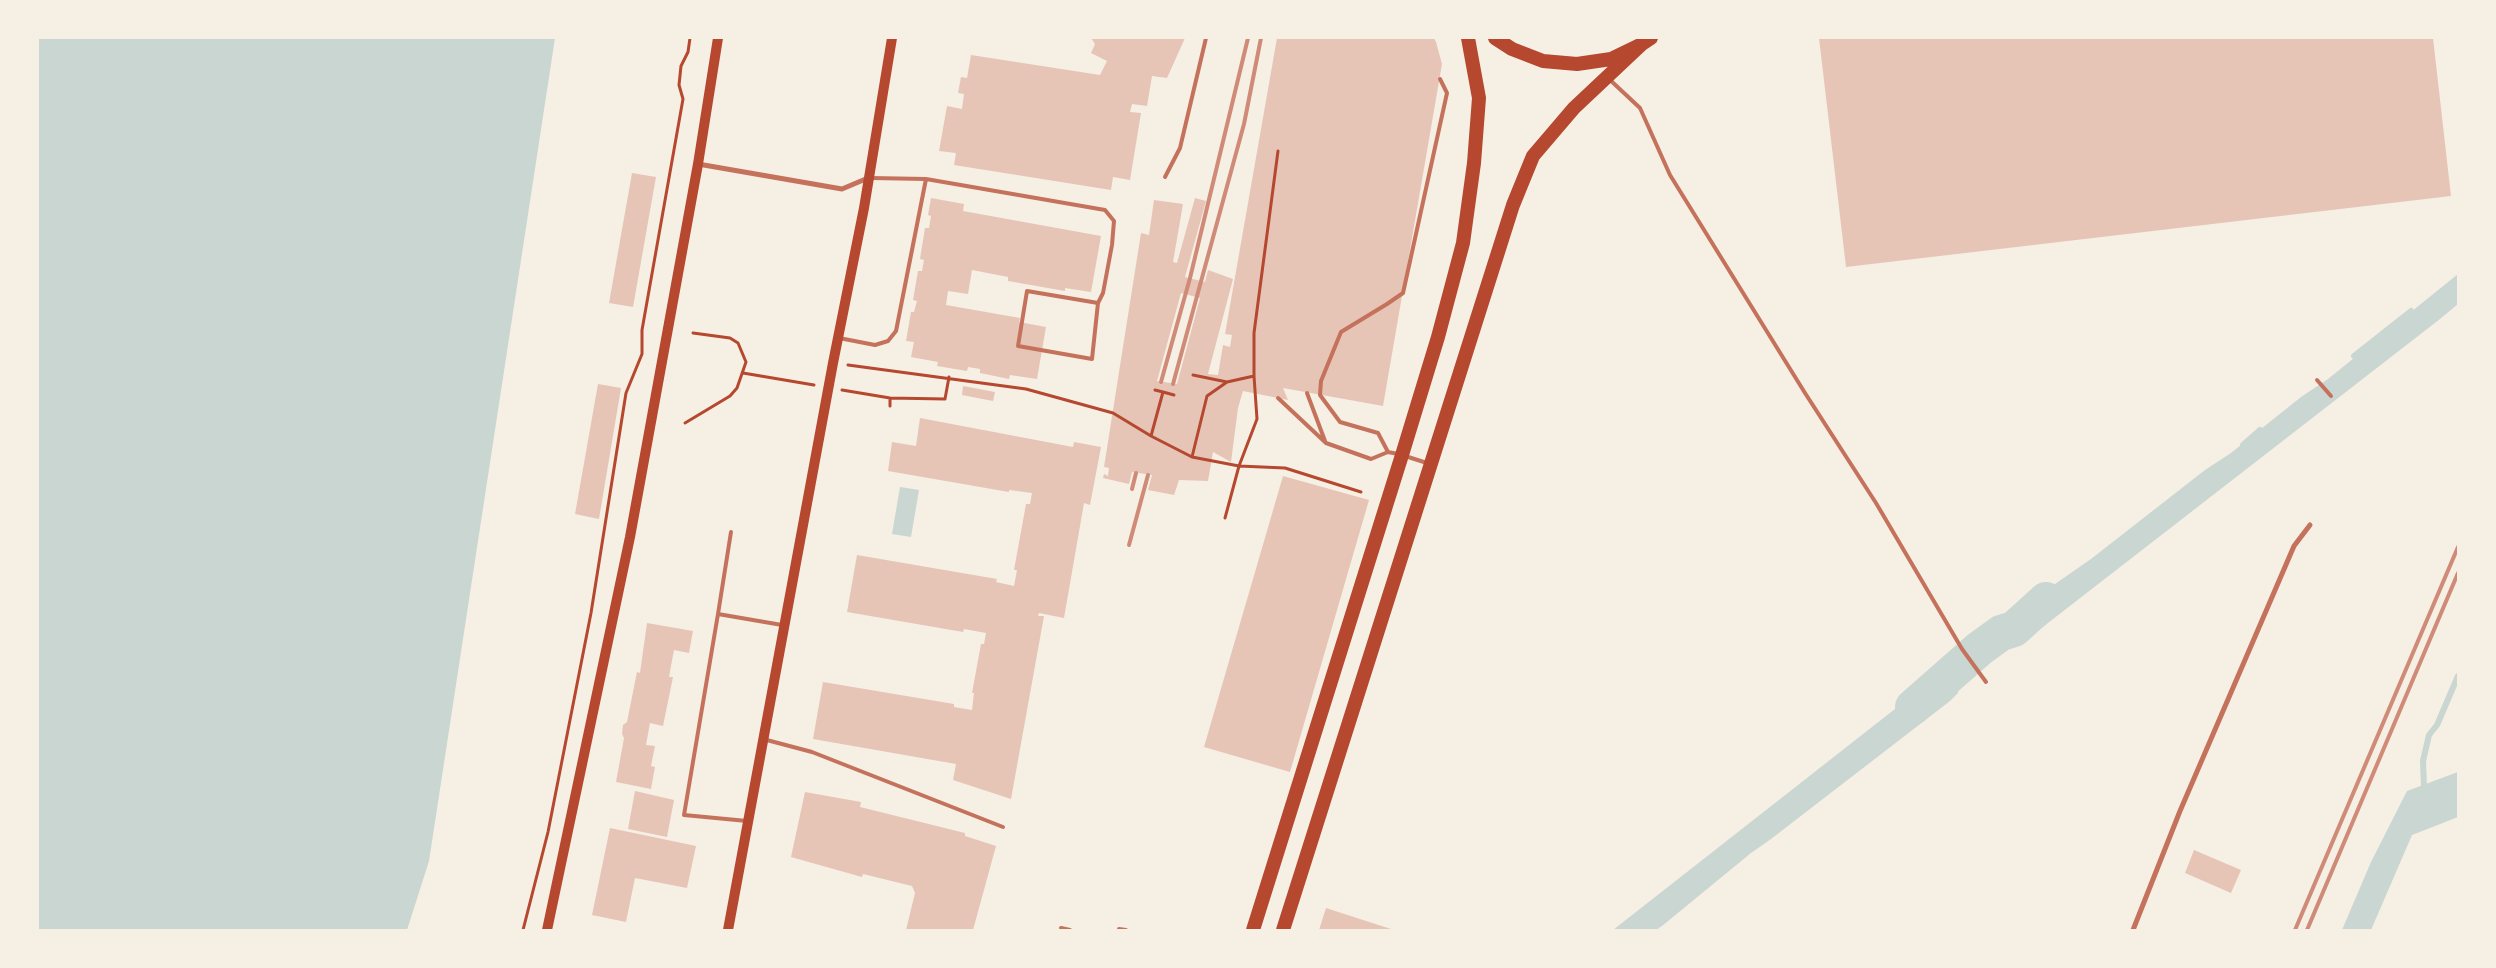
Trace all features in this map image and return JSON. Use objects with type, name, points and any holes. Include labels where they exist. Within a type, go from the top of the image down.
[{"type":"highway","points":[[1253,930],[1402,455],[1438,337],[1463,243],[1474,164],[1479,98],[1468,38]]},
{"type":"highway","points":[[1496,38],[1512,49],[1543,61],[1577,64],[1611,58],[1646,41]]},
{"type":"highway","points":[[1283,930],[1513,205],[1533,156],[1574,108],[1646,41]]},
{"type":"main road","points":[[547,930],[630,537],[698,164],[718,38]]},
{"type":"main road","points":[[728,930],[832,363],[839,338],[869,178],[892,38]]},
{"type":"street","points":[[698,164],[842,189],[869,178]]},
{"type":"street","points":[[2133,930],[2180,811],[2294,546],[2310,525]]},
{"type":"lane","points":[[1165,177],[1180,148],[1206,38]]},
{"type":"lane","points":[[1606,77],[1640,108],[1670,174],[1774,343],[1876,503],[1962,650],[1986,682]]},
{"type":"lane","points":[[1388,452],[1378,433],[1340,422],[1320,395],[1321,381],[1341,332],[1388,304],[1403,292],[1446,93],[1440,79]]},
{"type":"lane","points":[[869,178],[926,179],[1105,210],[1114,221],[1112,246],[1103,293],[1098,303],[1092,359],[1018,346],[1027,290],[1098,303]]},
{"type":"lane","points":[[839,338],[875,345],[888,340],[896,331],[926,179]]},
{"type":"lane","points":[[2317,380],[2331,396]]},
{"type":"lane","points":[[1307,392],[1326,443]]},
{"type":"lane","points":[[1278,398],[1326,443],[1371,459],[1388,452],[1432,464]]},
{"type":"lane","points":[[731,532],[684,815],[747,821]]},
{"type":"lane","points":[[718,614],[785,626]]},
{"type":"lane","points":[[762,739],[812,752],[1003,827]]},
{"type":"lane","points":[[1062,928],[1070,930]]},
{"type":"lane","points":[[1119,929],[1126,930]]},
{"type":"path","points":[[524,930],[548,832],[591,613],[626,393],[642,354],[642,330],[683,98],[679,85],[681,66],[688,52],[690,38]]},
{"type":"path","points":[[1226,518],[1239,466],[1257,419],[1254,333],[1278,151]]},
{"type":"path","points":[[685,423],[730,396],[738,388],[746,362],[738,343],[730,338],[693,333]]},
{"type":"path","points":[[832,363],[949,377],[1026,389],[1113,413],[1150,436],[1192,457],[1239,466],[1285,468],[1361,492]]},
{"type":"path","points":[[1193,375],[1227,382]]},
{"type":"path","points":[[1192,457],[1207,396],[1227,382],[1254,376]]},
{"type":"path","points":[[890,406],[890,398],[945,399],[949,377]]},
{"type":"path","points":[[1155,390],[1174,395]]},
{"type":"path","points":[[1150,436],[1163,392]]},
{"type":"shaded area","points":[[38,38],[555,38],[429,861],[407,930],[38,930]]},
{"type":"shaded area","points":[[2458,274],[2458,304],[2440,319],[2026,640],[2019,645],[2007,637],[2010,626],[2055,584],[2091,559],[2205,470],[2231,453],[2301,397],[2328,379]]},
{"type":"shaded area","points":[[900,487],[919,490],[911,537],[892,534]]},
{"type":"shaded area","points":[[1946,673],[1953,674],[1957,680],[1958,693],[1950,701],[1751,853],[1662,926],[1656,930],[1613,930],[1909,698]]},
{"type":"shaded area","points":[[2458,772],[2458,817],[2412,835],[2371,930],[2342,930],[2371,862],[2407,791]]},
{"type":"building","points":[[1091,38],[1185,38],[1167,78],[1152,76],[1147,106],[1132,104],[1130,112],[1141,113],[1130,180],[1113,177],[1111,190],[954,165],[956,153],[939,151],[947,106],[962,109],[964,94],[958,93],[961,77],[967,78],[971,55],[1100,75],[1107,61],[1091,53],[1095,44]]},
{"type":"building","points":[[1277,38],[1434,38],[1442,64],[1383,406],[1283,388],[1288,400],[1243,391],[1238,408],[1231,462],[1213,452],[1208,481],[1179,480],[1174,495],[1148,490],[1152,475],[1132,472],[1129,484],[1103,478],[1104,474],[1108,476],[1109,468],[1104,467],[1141,233],[1149,235],[1154,200],[1183,204],[1173,262],[1177,263],[1195,198],[1206,201],[1185,277],[1205,282],[1208,270],[1233,279],[1208,374],[1218,375],[1223,345],[1230,347],[1232,335],[1225,334]],"holes":[[[1181,293],[1200,298],[1177,384],[1157,381]]]},
{"type":"building","points":[[1819,38],[2433,38],[2451,196],[1846,267]]},
{"type":"building","points":[[632,173],[656,177],[633,307],[609,303]]},
{"type":"building","points":[[931,198],[964,204],[963,211],[1101,236],[1091,292],[1065,288],[1065,291],[1008,281],[1008,277],[972,270],[968,294],[948,291],[946,305],[1020,318],[1019,322],[1046,327],[1037,379],[1010,375],[1009,379],[980,373],[980,369],[968,367],[967,371],[937,366],[938,362],[911,357],[914,342],[906,341],[911,312],[914,312],[917,301],[913,300],[918,271],[922,271],[924,260],[920,259],[925,228],[929,228],[931,216],[928,215]]},
{"type":"building","points":[[598,384],[621,388],[599,519],[575,514]]},
{"type":"building","points":[[963,386],[995,392],[993,401],[962,395]]},
{"type":"building","points":[[920,418],[1073,447],[1074,442],[1101,447],[1090,505],[1084,503],[1064,618],[1039,613],[1038,616],[1044,616],[1011,799],[953,780],[956,764],[813,739],[823,682],[954,704],[954,707],[972,710],[974,693],[972,693],[981,644],[984,644],[986,633],[964,629],[963,632],[847,612],[857,555],[997,579],[996,582],[1014,586],[1017,570],[1014,570],[1026,504],[1030,504],[1032,493],[1009,490],[1009,492],[888,471],[892,442],[916,446]]},
{"type":"building","points":[[1283,476],[1369,500],[1290,772],[1204,747]]},
{"type":"building","points":[[647,623],[693,631],[689,653],[674,650],[669,677],[673,677],[663,726],[650,723],[646,745],[655,746],[651,766],[655,767],[651,789],[616,782],[624,738],[622,734],[623,725],[627,722],[637,672],[640,673]]},
{"type":"building","points":[[635,791],[674,800],[667,837],[628,829]]},
{"type":"building","points":[[805,792],[861,802],[860,807],[965,833],[965,836],[996,846],[973,930],[906,930],[915,893],[912,886],[863,874],[862,877],[791,857]]},
{"type":"building","points":[[610,828],[696,846],[687,888],[635,878],[626,922],[592,915]]},
{"type":"building","points":[[2194,850],[2241,870],[2231,893],[2185,873]]},
{"type":"building","points":[[1326,908],[1394,930],[1319,930]]},
{"type":"waterway","points":[[2354,356],[2411,311]]},
{"type":"waterway","points":[[2243,445],[2260,430]]},
{"type":"waterway","points":[[1913,707],[1979,649],[2001,633],[2014,629],[2046,600]]},
{"type":"waterway","points":[[2424,787],[2423,761],[2429,735],[2437,725],[2458,676]]},
{"type":"railway","points":[[1161,382],[1190,278],[1248,38]]},
{"type":"railway","points":[[1173,384],[1244,124],[1261,38]]},
{"type":"railway","points":[[1132,489],[1136,473]]},
{"type":"railway","points":[[1129,545],[1148,475]]},
{"type":"railway","points":[[2295,930],[2458,547]]},
{"type":"railway","points":[[2307,930],[2458,573]]}]
